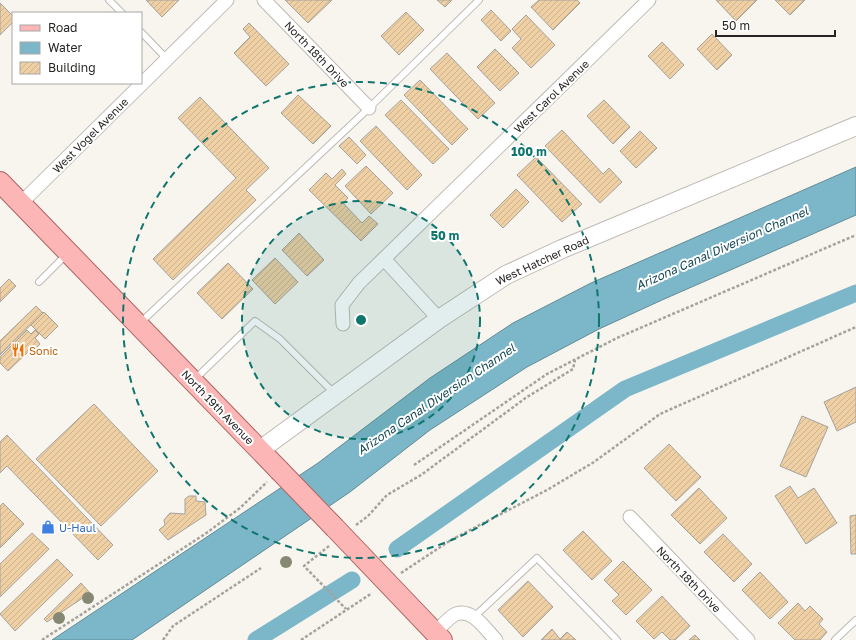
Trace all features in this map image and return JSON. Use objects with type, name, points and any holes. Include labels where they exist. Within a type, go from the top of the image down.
[{"type":"main road","name":"North 19th Avenue","points":[[0,182],[439,636]]},
{"type":"street","name":"West Vogel Avenue","points":[[142,83],[228,0]]},
{"type":"street","name":"North 18th Drive","points":[[264,0],[369,108]]},
{"type":"street","name":"West Carol Avenue","points":[[343,324],[342,305],[359,283],[649,0]]},
{"type":"street","name":"West Vogel Avenue","points":[[20,203],[141,84]]},
{"type":"street","name":"West Hatcher Road","points":[[260,450],[439,319],[506,275],[562,249],[856,126]]},
{"type":"street","points":[[384,259],[439,319]]},
{"type":"street","name":"North 18th Drive","points":[[630,518],[748,640]]},
{"type":"street","name":"North 19th Avenue","points":[[439,636],[456,614],[467,613],[474,617]]},
{"type":"street","points":[[474,617],[496,640]]},
{"type":"lane","points":[[109,0],[121,12]]},
{"type":"lane","points":[[139,325],[369,108],[479,0]]},
{"type":"lane","points":[[142,33],[167,59]]},
{"type":"lane","points":[[39,282],[69,252]]},
{"type":"lane","points":[[193,381],[255,321],[280,339],[335,394]]},
{"type":"lane","points":[[474,617],[537,558],[618,640]]},
{"type":"lane","points":[[835,640],[856,620]]},
{"type":"path","points":[[414,465],[547,374],[617,338],[856,235]]},
{"type":"path","points":[[411,566],[451,540],[547,490],[594,462],[660,414],[856,327]]},
{"type":"path","points":[[364,520],[387,495],[421,475],[527,397],[573,369],[575,360]]},
{"type":"path","points":[[42,640],[205,534],[240,508],[262,487]]},
{"type":"path","points":[[325,549],[304,566],[309,569],[346,610]]},
{"type":"path","points":[[163,640],[173,626],[261,568]]},
{"type":"path","points":[[301,640],[368,595]]},
{"type":"water","name":"Arizona Canal Diversion Channel","points":[[856,167],[856,215],[599,329],[527,367],[430,430],[350,492],[132,640],[52,640],[318,463],[430,378],[513,323],[591,283]]},
{"type":"building","points":[[146,0],[179,0],[162,17]]},
{"type":"building","points":[[285,0],[332,0],[308,23]]},
{"type":"building","points":[[437,0],[452,0],[445,7]]},
{"type":"building","points":[[539,0],[577,0],[580,3],[553,30],[531,7]]},
{"type":"building","points":[[716,0],[757,0],[736,21]]},
{"type":"building","points":[[775,0],[805,0],[790,15]]},
{"type":"building","points":[[0,3],[12,15],[12,23],[0,35]]},
{"type":"building","points":[[491,10],[511,31],[501,41],[481,20]]},
{"type":"building","points":[[406,12],[424,30],[399,55],[381,36]]},
{"type":"building","points":[[526,15],[555,45],[531,68],[512,48],[521,39],[512,29]]},
{"type":"building","points":[[249,23],[289,64],[266,86],[234,53],[250,37],[243,29]]},
{"type":"building","points":[[712,34],[732,55],[717,70],[697,49]]},
{"type":"building","points":[[662,42],[684,65],[670,79],[648,56]]},
{"type":"building","points":[[495,49],[519,73],[500,91],[477,67]]},
{"type":"building","points":[[447,53],[495,103],[478,119],[430,69]]},
{"type":"building","points":[[420,80],[468,129],[452,145],[404,95]]},
{"type":"building","points":[[298,95],[331,126],[313,144],[281,113]]},
{"type":"building","points":[[200,97],[269,168],[246,190],[256,200],[173,280],[153,259],[236,178],[178,118]]},
{"type":"building","points":[[401,100],[449,149],[433,164],[385,115]]},
{"type":"building","points":[[604,100],[630,127],[613,144],[587,116]]},
{"type":"building","points":[[376,126],[422,175],[407,190],[360,141]]},
{"type":"building","points":[[562,130],[603,174],[609,168],[622,182],[600,203],[545,146]]},
{"type":"building","points":[[640,131],[657,148],[636,168],[620,151]]},
{"type":"building","points":[[349,137],[366,155],[357,164],[339,146]]},
{"type":"building","points":[[536,157],[582,204],[562,222],[517,175]]},
{"type":"building","points":[[366,166],[393,193],[371,214],[345,186]]},
{"type":"building","points":[[342,169],[346,174],[335,185],[348,198],[343,203],[362,223],[369,216],[378,224],[361,241],[309,190],[326,173],[332,179]]},
{"type":"building","points":[[516,189],[529,202],[503,228],[490,215]]},
{"type":"building","points":[[299,233],[324,260],[307,276],[282,250]]},
{"type":"building","points":[[275,258],[298,282],[275,304],[252,280]]},
{"type":"building","points":[[228,263],[253,289],[222,319],[197,293]]},
{"type":"building","points":[[9,279],[16,286],[0,302],[0,288]]},
{"type":"building","points":[[36,306],[43,313],[0,355],[0,341]]},
{"type":"building","points":[[44,312],[58,326],[45,339],[31,325]]},
{"type":"building","name":"Sonic","points":[[27,330],[31,334],[35,330],[39,334],[35,338],[40,344],[33,351],[31,349],[8,371],[0,363],[0,357]]},
{"type":"building","points":[[856,387],[856,422],[837,431],[824,402]]},
{"type":"building","points":[[94,404],[158,471],[101,526],[36,459]]},
{"type":"building","points":[[802,416],[828,427],[806,477],[780,466]]},
{"type":"building","points":[[7,435],[113,545],[98,560],[7,466],[0,473],[0,442]]},
{"type":"building","points":[[669,444],[701,477],[676,501],[644,468]]},
{"type":"building","points":[[790,486],[798,498],[814,488],[837,523],[806,544],[775,496]]},
{"type":"building","points":[[699,488],[727,518],[700,544],[671,515]]},
{"type":"building","points":[[189,496],[196,496],[196,501],[205,502],[206,515],[168,540],[159,530],[165,525],[164,520],[170,513],[185,514],[185,499]]},
{"type":"building","points":[[3,503],[24,524],[0,548],[0,506]]},
{"type":"building","points":[[856,515],[856,554],[851,554],[850,516]]},
{"type":"building","points":[[583,531],[612,561],[592,580],[563,550]]},
{"type":"building","points":[[32,533],[49,549],[0,597],[0,564]]},
{"type":"building","points":[[723,534],[752,564],[734,582],[704,552]]},
{"type":"building","points":[[57,559],[73,575],[15,631],[0,614]]},
{"type":"building","points":[[623,561],[652,590],[626,615],[612,601],[619,595],[604,580]]},
{"type":"building","points":[[760,572],[788,602],[770,619],[742,590]]},
{"type":"building","points":[[528,581],[553,607],[523,637],[498,610]]},
{"type":"building","points":[[81,583],[90,593],[47,622],[44,619]]},
{"type":"building","points":[[662,596],[690,626],[675,640],[670,640],[662,632],[654,639],[636,621]]},
{"type":"building","points":[[798,603],[805,611],[810,606],[823,619],[819,624],[827,632],[820,640],[795,640],[778,623]]},
{"type":"building","points":[[552,629],[560,639],[567,632],[576,640],[541,640]]},
{"type":"building","points":[[695,635],[700,640],[689,640]]},
{"type":"waterway","points":[[397,549],[625,389],[856,293]]},
{"type":"waterway","points":[[256,640],[352,580]]},
{"type":"place","name":"Sonic","points":[[18,350]]},
{"type":"place","name":"U-Haul","points":[[48,527]]}]
